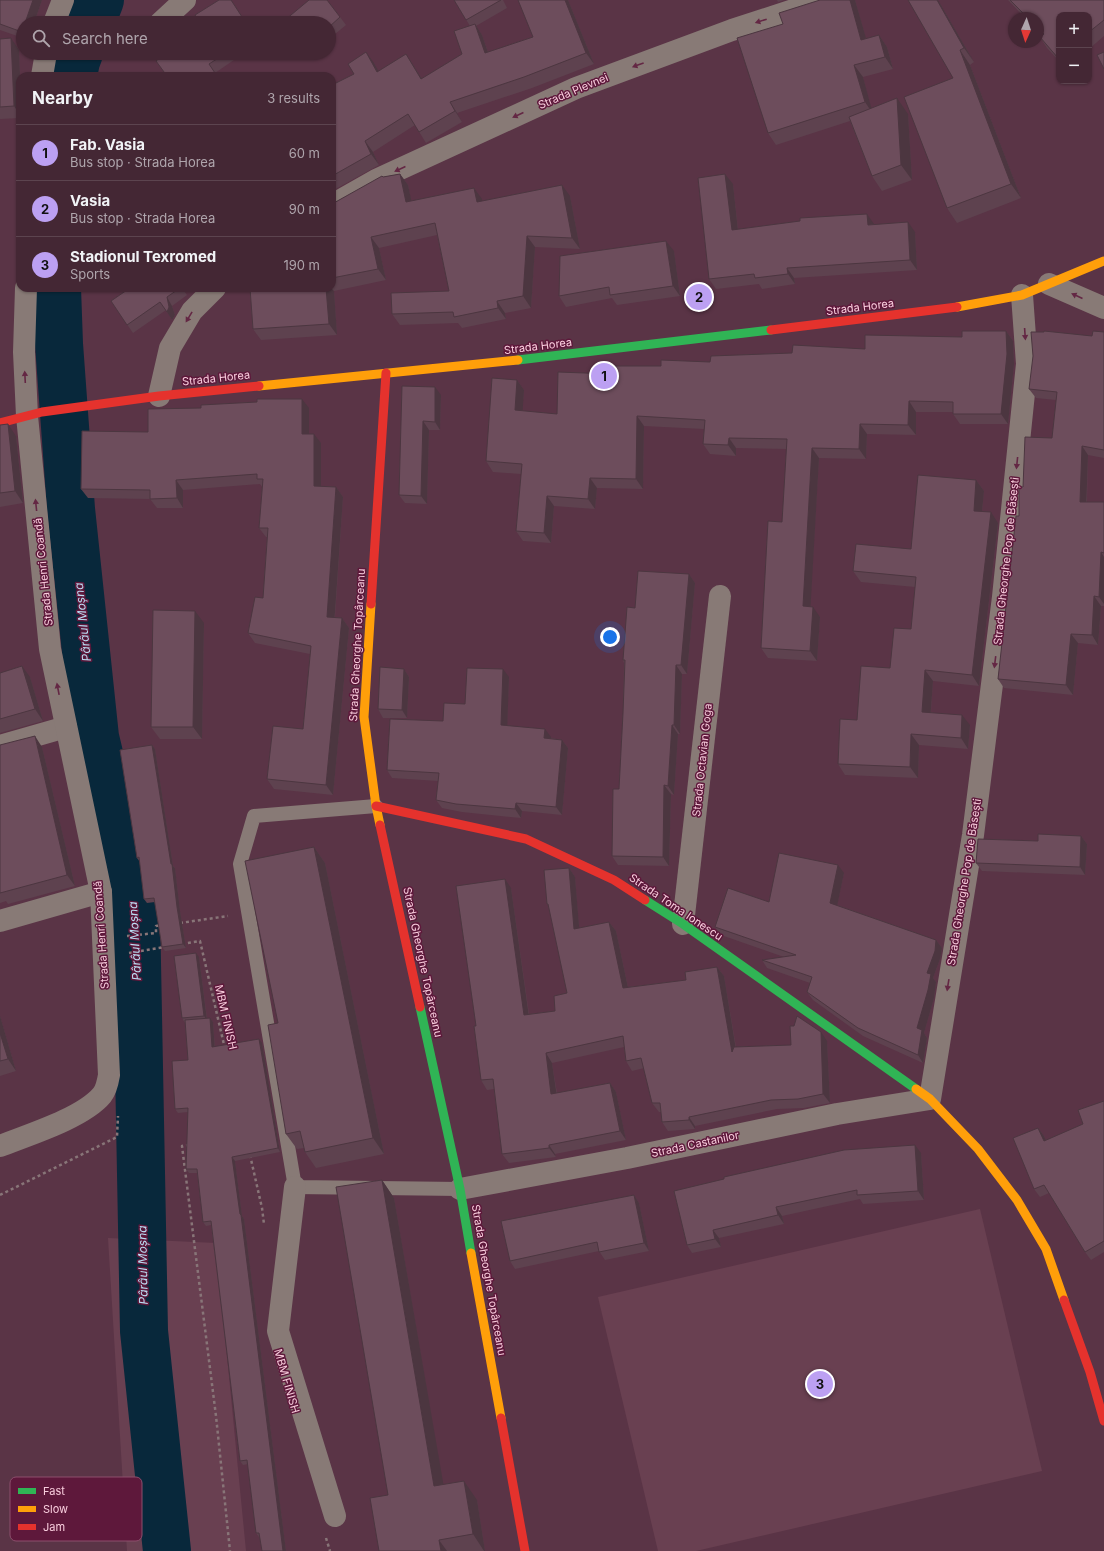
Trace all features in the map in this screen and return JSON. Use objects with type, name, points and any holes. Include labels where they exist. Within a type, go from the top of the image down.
[{"type":"street","points":[[57,16],[63,0]]},
{"type":"street","points":[[168,16],[185,0]]},
{"type":"street","name":"Strada Plevnei","points":[[336,203],[376,180],[576,88],[732,30],[824,0]]},
{"type":"street","points":[[43,72],[45,60]]},
{"type":"street","name":"Strada Horea","points":[[0,423],[34,414],[159,396],[512,361],[969,306],[1022,295],[1104,261]]},
{"type":"street","points":[[1049,284],[1104,308]]},
{"type":"street","name":"Strada Henri Coandă","points":[[0,1146],[74,1116],[90,1106],[103,1094],[109,1075],[101,892],[50,649],[34,414],[24,352],[26,292]]},
{"type":"street","points":[[159,396],[170,348],[192,311],[211,292]]},
{"type":"street","name":"Strada Gheorghe Pop de Băsești","points":[[930,1099],[972,835],[1003,598],[1027,364],[1022,295]]},
{"type":"street","name":"Strada Gheorghe Topârceanu","points":[[386,374],[364,717],[376,806],[460,1189],[524,1551]]},
{"type":"street","name":"Strada Octavian Goga","points":[[683,924],[720,596]]},
{"type":"street","points":[[0,746],[66,727]]},
{"type":"street","name":"Strada Toma Ionescu","points":[[376,806],[526,839],[614,880],[683,924],[930,1099]]},
{"type":"street","points":[[0,921],[101,892]]},
{"type":"street","points":[[930,1099],[978,1149],[1017,1200],[1046,1249],[1090,1372],[1104,1421]]},
{"type":"street","name":"Strada Castanilor","points":[[460,1189],[627,1158],[837,1114],[930,1099]]},
{"type":"street","points":[[295,1187],[278,1331],[335,1516]]},
{"type":"lane","points":[[376,806],[254,816],[240,864],[295,1187],[460,1189]]},
{"type":"path","points":[[177,923],[205,920]]},
{"type":"path","points":[[124,936],[156,933],[156,926],[163,925]]},
{"type":"path","name":"MBM FINISH","points":[[178,945],[200,941],[227,1056]]},
{"type":"path","points":[[126,953],[170,946]]},
{"type":"path","points":[[0,1195],[117,1137],[118,1114]]},
{"type":"path","points":[[197,1144],[182,1146],[216,1416],[230,1551]]},
{"type":"path","points":[[248,1147],[262,1208],[265,1230]]},
{"type":"path","points":[[326,1537],[330,1551]]},
{"type":"shaded area","points":[[980,1209],[1042,1471],[696,1551],[658,1551],[598,1297]]},
{"type":"shaded area","points":[[108,1238],[216,1243],[246,1551],[169,1551],[142,1249],[144,1331],[167,1551],[127,1551],[126,1541],[142,1541],[142,1477],[123,1477]]},
{"type":"building","points":[[0,0],[33,0],[27,16],[16,16],[16,30],[0,24]]},
{"type":"building","points":[[219,0],[231,0],[241,16],[196,16]]},
{"type":"building","points":[[309,0],[327,0],[340,17],[336,21],[336,16],[290,16]]},
{"type":"building","points":[[454,0],[501,0],[466,20]]},
{"type":"building","points":[[518,0],[565,0],[586,53],[524,77],[450,102],[455,111],[419,132],[408,114],[365,141],[371,154],[336,174],[336,83],[354,74],[348,64],[366,52],[377,72],[406,54],[421,79],[462,54],[454,31],[475,24],[485,53],[533,37]]},
{"type":"building","points":[[820,0],[850,0],[861,40],[879,35],[885,57],[854,65],[865,102],[768,133],[737,38],[783,24],[779,13]]},
{"type":"building","points":[[908,0],[937,0],[964,48],[960,50],[1011,184],[947,208],[904,97],[953,78]]},
{"type":"building","points":[[1010,0],[1104,0],[1104,20],[1092,30],[1092,12],[1056,12],[1056,56],[1044,42],[1044,12],[1022,12]]},
{"type":"building","points":[[11,38],[14,106],[0,107],[0,39]]},
{"type":"building","points":[[1104,52],[1104,69],[1097,55]]},
{"type":"building","points":[[215,60],[209,64],[214,72],[164,72],[156,61]]},
{"type":"building","points":[[897,98],[901,165],[872,176],[849,117]]},
{"type":"building","points":[[400,174],[406,202],[474,188],[477,202],[562,185],[572,238],[527,236],[523,296],[497,301],[498,308],[454,317],[453,312],[392,314],[391,293],[449,291],[435,223],[371,237],[378,269],[336,277],[336,202],[382,176]]},
{"type":"building","points":[[725,174],[732,230],[800,221],[800,218],[867,214],[868,225],[908,222],[910,260],[787,268],[788,274],[755,278],[754,274],[709,279],[698,178]]},
{"type":"building","points":[[666,241],[673,286],[610,295],[609,287],[559,296],[560,256]]},
{"type":"building","points":[[124,292],[174,292],[167,297],[169,307],[167,312],[160,302],[127,325],[111,301]]},
{"type":"building","points":[[250,292],[326,292],[329,324],[253,329]]},
{"type":"building","points":[[962,331],[1006,331],[1007,354],[1001,414],[953,414],[953,402],[909,401],[908,425],[860,424],[859,449],[812,448],[803,606],[813,607],[810,651],[761,648],[768,521],[782,522],[787,439],[729,438],[728,445],[703,444],[705,420],[637,416],[636,479],[590,478],[588,499],[547,496],[544,533],[516,531],[522,464],[486,461],[492,378],[517,380],[515,410],[557,414],[558,372],[611,374],[611,366],[661,366],[661,360],[710,362],[711,356],[792,353],[793,345],[865,349],[865,335],[962,337]]},
{"type":"building","points":[[1044,331],[1092,336],[1093,331],[1104,332],[1104,450],[1082,446],[1080,502],[1104,502],[1104,553],[1101,552],[1099,597],[1094,596],[1092,635],[1071,634],[1066,685],[998,679],[1016,516],[1019,516],[1019,487],[1023,487],[1025,437],[1052,438],[1057,392],[1029,389],[1033,356],[1031,332]]},
{"type":"building","points":[[402,386],[435,387],[435,422],[423,421],[421,496],[399,495]]},
{"type":"building","points":[[257,399],[302,399],[302,434],[314,434],[314,486],[336,487],[327,617],[342,618],[326,785],[267,779],[273,726],[303,729],[311,646],[248,633],[255,597],[263,598],[268,528],[259,528],[263,479],[257,479],[257,474],[176,480],[177,498],[150,499],[150,490],[81,489],[82,431],[148,432],[148,409],[201,408],[201,405],[257,402]]},
{"type":"building","points":[[8,424],[15,491],[0,493],[0,425]]},
{"type":"building","points":[[918,475],[976,480],[974,511],[991,512],[972,675],[925,670],[922,712],[962,715],[961,738],[911,734],[910,767],[838,764],[840,719],[857,720],[861,666],[890,668],[894,628],[911,629],[916,577],[853,571],[856,544],[911,549]]},
{"type":"building","points":[[638,571],[689,574],[681,665],[676,665],[674,725],[672,725],[668,786],[664,785],[663,857],[612,856],[613,789],[619,789],[625,660],[623,660],[627,607],[635,608]]},
{"type":"building","points":[[153,610],[195,611],[193,727],[151,727]]},
{"type":"building","points":[[22,666],[35,709],[0,719],[0,673]]},
{"type":"building","points":[[380,667],[404,669],[402,710],[378,709]]},
{"type":"building","points":[[467,668],[503,669],[501,725],[545,729],[544,738],[562,740],[556,807],[516,803],[515,809],[456,804],[436,800],[439,773],[387,770],[390,719],[443,721],[444,703],[465,704]]},
{"type":"building","points":[[35,736],[67,875],[0,893],[0,745]]},
{"type":"building","points":[[152,745],[172,864],[183,944],[162,947],[154,898],[144,899],[139,857],[137,858],[120,750]]},
{"type":"building","points":[[1038,834],[1081,836],[1080,867],[976,863],[978,839],[1038,841]]},
{"type":"building","points":[[314,847],[373,1138],[305,1152],[300,1131],[286,1134],[268,1025],[278,1023],[245,861]]},
{"type":"building","points":[[779,853],[838,865],[830,903],[936,940],[935,951],[927,973],[931,974],[928,990],[917,1028],[922,1030],[918,1055],[858,1028],[807,992],[812,977],[762,960],[796,955],[715,927],[728,888],[769,902]]},
{"type":"building","points":[[569,868],[574,929],[609,922],[623,988],[686,980],[685,972],[717,967],[732,1052],[734,1047],[791,1045],[790,1026],[794,1026],[797,1016],[821,1032],[823,1094],[798,1099],[771,1100],[689,1117],[689,1120],[662,1122],[660,1103],[652,1103],[641,1058],[626,1061],[623,1036],[546,1053],[551,1094],[610,1083],[620,1131],[549,1145],[549,1148],[502,1154],[493,1079],[481,1080],[474,1026],[476,1026],[456,886],[505,879],[524,1015],[555,1011],[554,996],[567,993],[547,904],[544,870]]},
{"type":"building","points":[[196,953],[204,1016],[182,1018],[174,956]]},
{"type":"building","points":[[210,1018],[212,1047],[259,1039],[278,1148],[232,1157],[241,1215],[283,1551],[262,1551],[259,1533],[256,1533],[247,1460],[240,1461],[211,1221],[203,1222],[197,1169],[186,1169],[188,1108],[175,1109],[172,1061],[188,1060],[185,1020]]},
{"type":"building","points":[[0,1033],[8,1059],[0,1061]]},
{"type":"building","points":[[1104,1101],[1104,1241],[1085,1252],[1044,1185],[1034,1189],[1013,1138],[1038,1128],[1044,1141],[1083,1124],[1078,1110]]},
{"type":"building","points":[[915,1145],[918,1191],[857,1195],[857,1190],[776,1207],[778,1215],[713,1230],[715,1239],[687,1245],[674,1191],[724,1179],[724,1177],[844,1150]]},
{"type":"building","points":[[382,1180],[434,1486],[464,1481],[473,1534],[439,1540],[441,1551],[379,1551],[370,1498],[388,1495],[336,1187]]},
{"type":"building","points":[[634,1195],[644,1243],[599,1252],[597,1242],[510,1261],[501,1221]]},
{"type":"waterway","name":"Pârâul Moșna","points":[[94,16],[100,0]]},
{"type":"waterway","name":"Pârâul Moșna","points":[[74,72],[76,60]]},
{"type":"waterway","name":"Pârâul Moșna","points":[[57,292],[59,344],[71,509],[95,737],[136,910],[144,1331],[167,1551]]},
{"type":"traffic: fast","points":[[518,360],[771,330]]},
{"type":"traffic: fast","points":[[645,900],[683,924],[916,1089]]},
{"type":"traffic: fast","points":[[420,1007],[460,1189],[471,1253]]},
{"type":"traffic: slow","points":[[957,307],[1022,295],[1104,261]]},
{"type":"traffic: slow","points":[[259,386],[518,360]]},
{"type":"traffic: slow","points":[[371,604],[364,717],[380,825]]},
{"type":"traffic: slow","points":[[916,1089],[930,1099],[978,1149],[1017,1200],[1046,1249],[1064,1300]]},
{"type":"traffic: slow","points":[[471,1253],[501,1418]]},
{"type":"traffic: jam","points":[[771,330],[957,307]]},
{"type":"traffic: jam","points":[[371,604],[386,373]]},
{"type":"traffic: jam","points":[[0,423],[42,412],[159,396],[259,386]]},
{"type":"traffic: jam","points":[[376,806],[526,839],[614,880],[645,900]]},
{"type":"traffic: jam","points":[[380,825],[420,1007]]},
{"type":"traffic: jam","points":[[1064,1300],[1090,1372],[1104,1421]]},
{"type":"traffic: jam","points":[[501,1418],[525,1551]]},
{"type":"place","name":"Vasia","points":[[699,297]]},
{"type":"place","name":"Fab. Vasia","points":[[604,376]]},
{"type":"place","name":"Stadionul Texromed","points":[[820,1384]]}]
